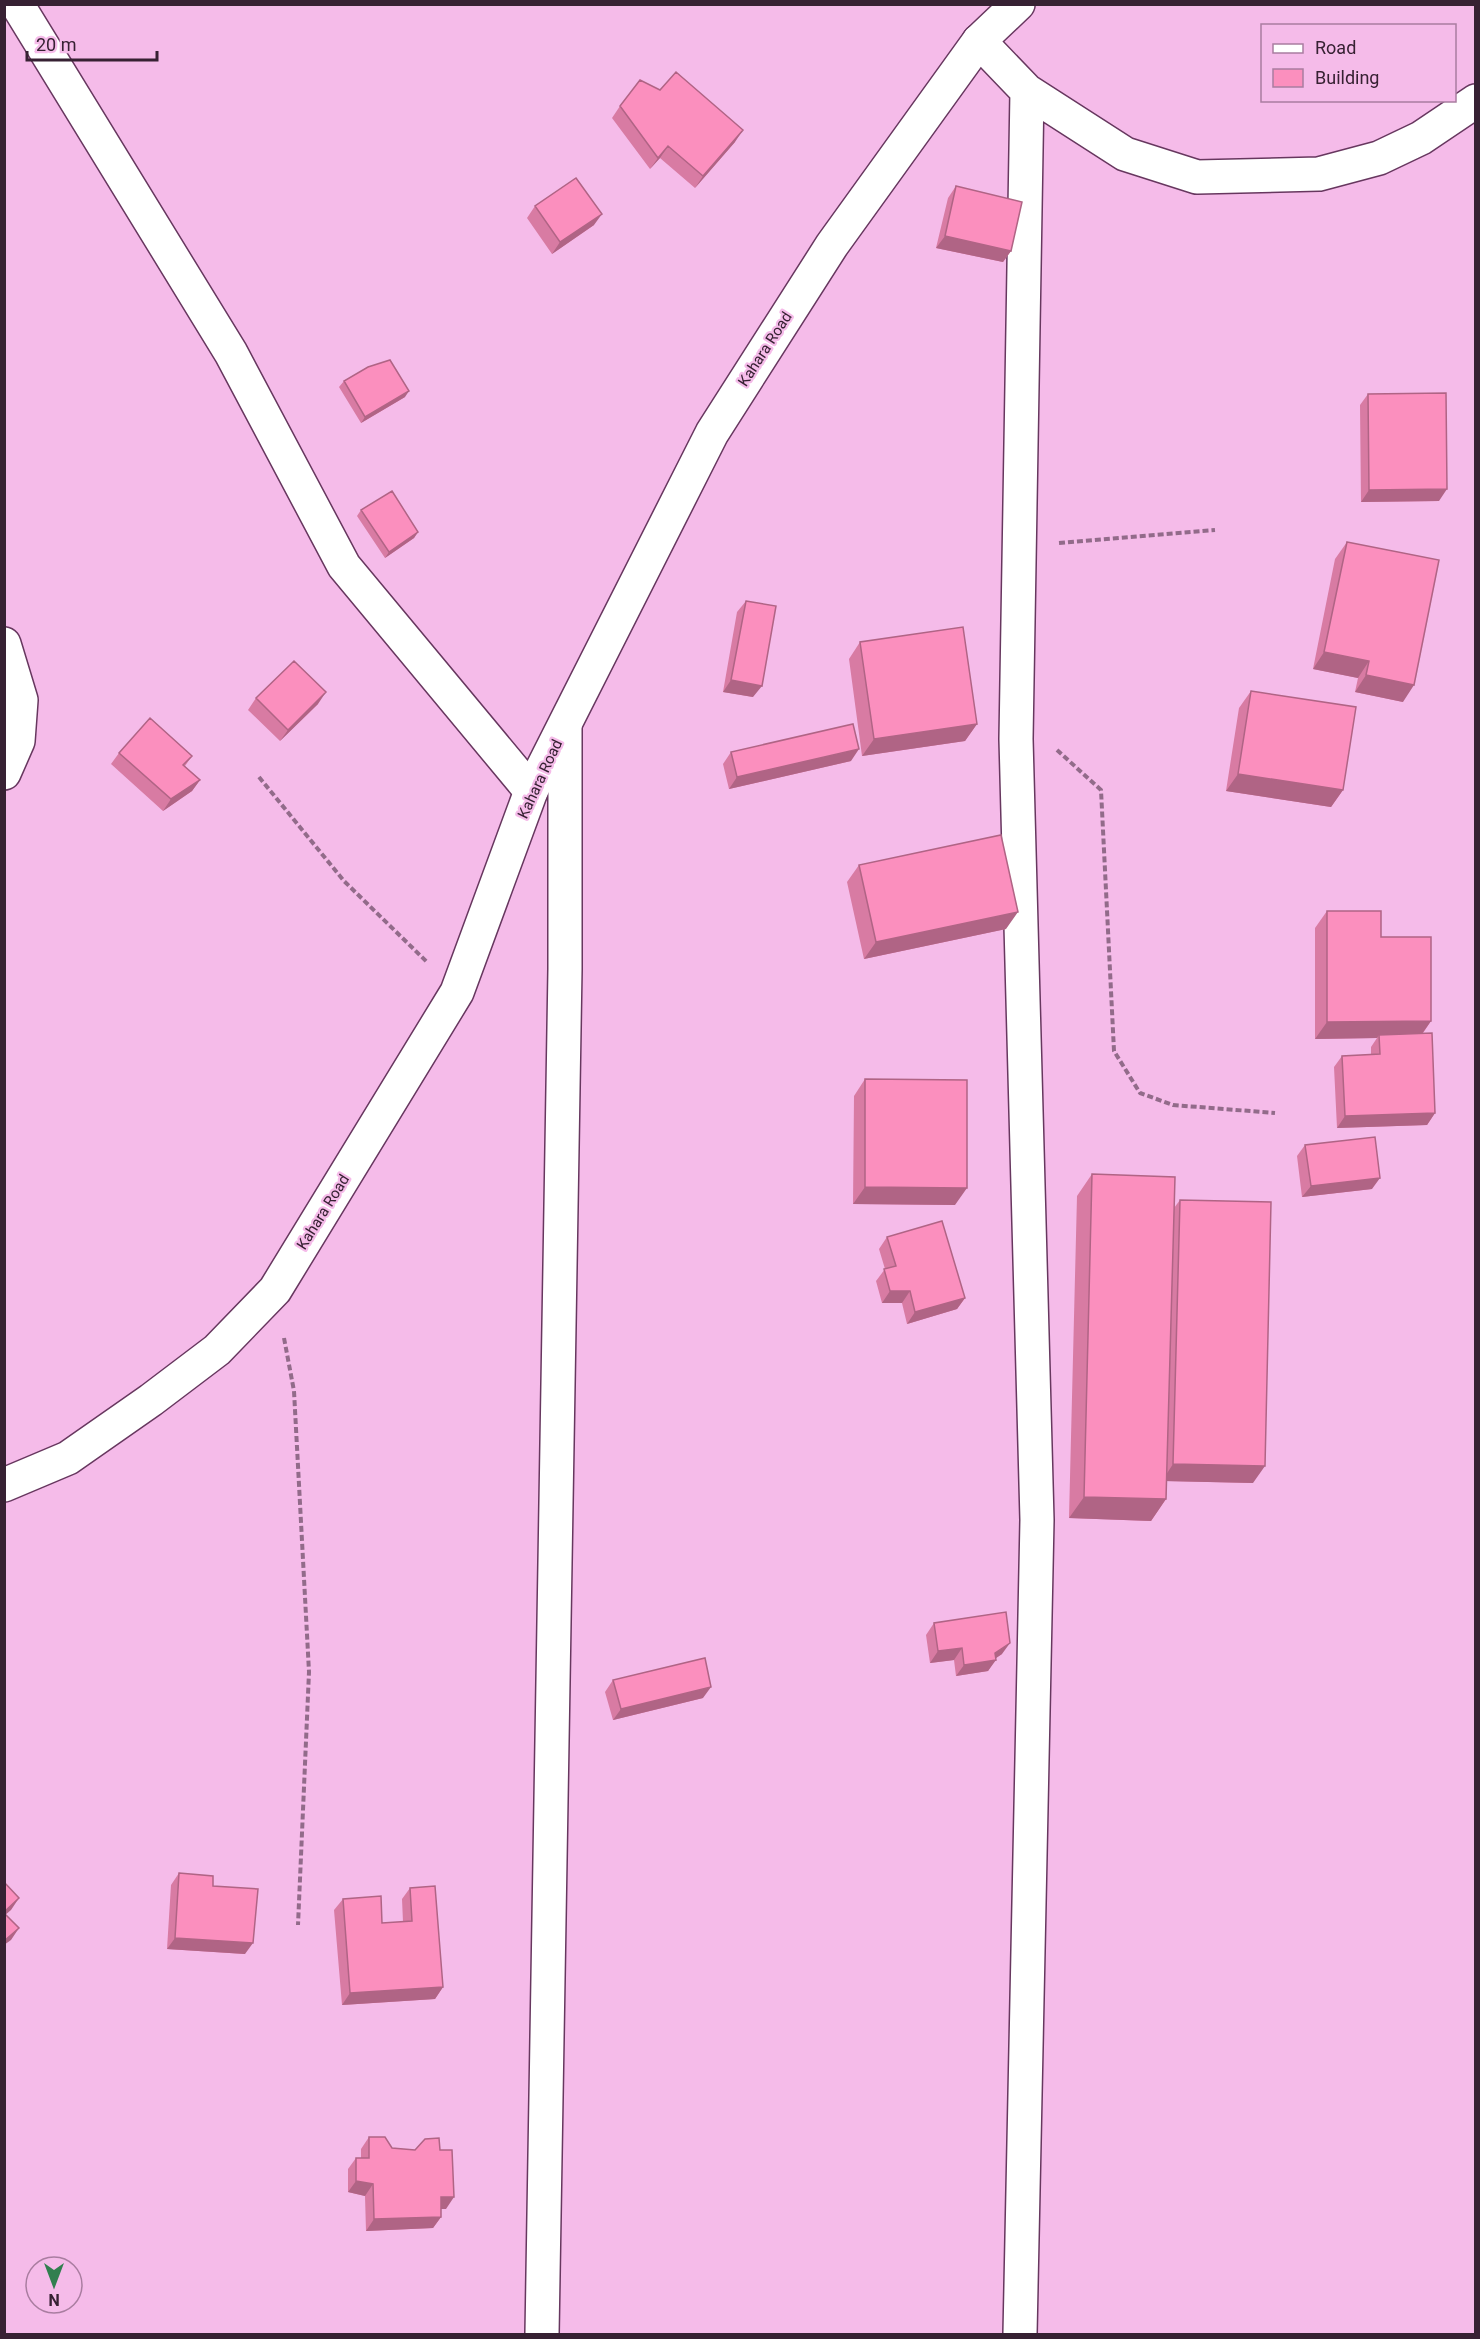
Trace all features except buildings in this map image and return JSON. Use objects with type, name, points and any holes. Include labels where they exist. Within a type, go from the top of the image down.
[{"type":"street","points":[[17,4],[231,353],[344,566],[531,791]]},
{"type":"street","name":"Kahara Road","points":[[4,1485],[68,1458],[151,1400],[218,1350],[275,1290],[457,992],[531,791],[565,728],[712,433],[832,245],[979,42],[1018,4]]},
{"type":"street","points":[[979,42],[1027,91],[1125,154],[1197,177],[1319,174],[1369,160],[1421,138],[1476,101]]},
{"type":"street","points":[[1020,2334],[1037,1520],[1016,739],[1027,91]]},
{"type":"street","points":[[4,644],[21,700],[18,741],[4,773]]},
{"type":"street","points":[[542,2334],[564,993],[565,728]]},
{"type":"path","points":[[1019,546],[1215,530]]},
{"type":"path","points":[[1016,739],[1051,745],[1101,790],[1114,1051],[1140,1094],[1173,1105],[1275,1113]]},
{"type":"path","points":[[259,777],[344,881],[457,992]]},
{"type":"path","points":[[275,1290],[294,1391],[309,1672],[298,1925]]}]
